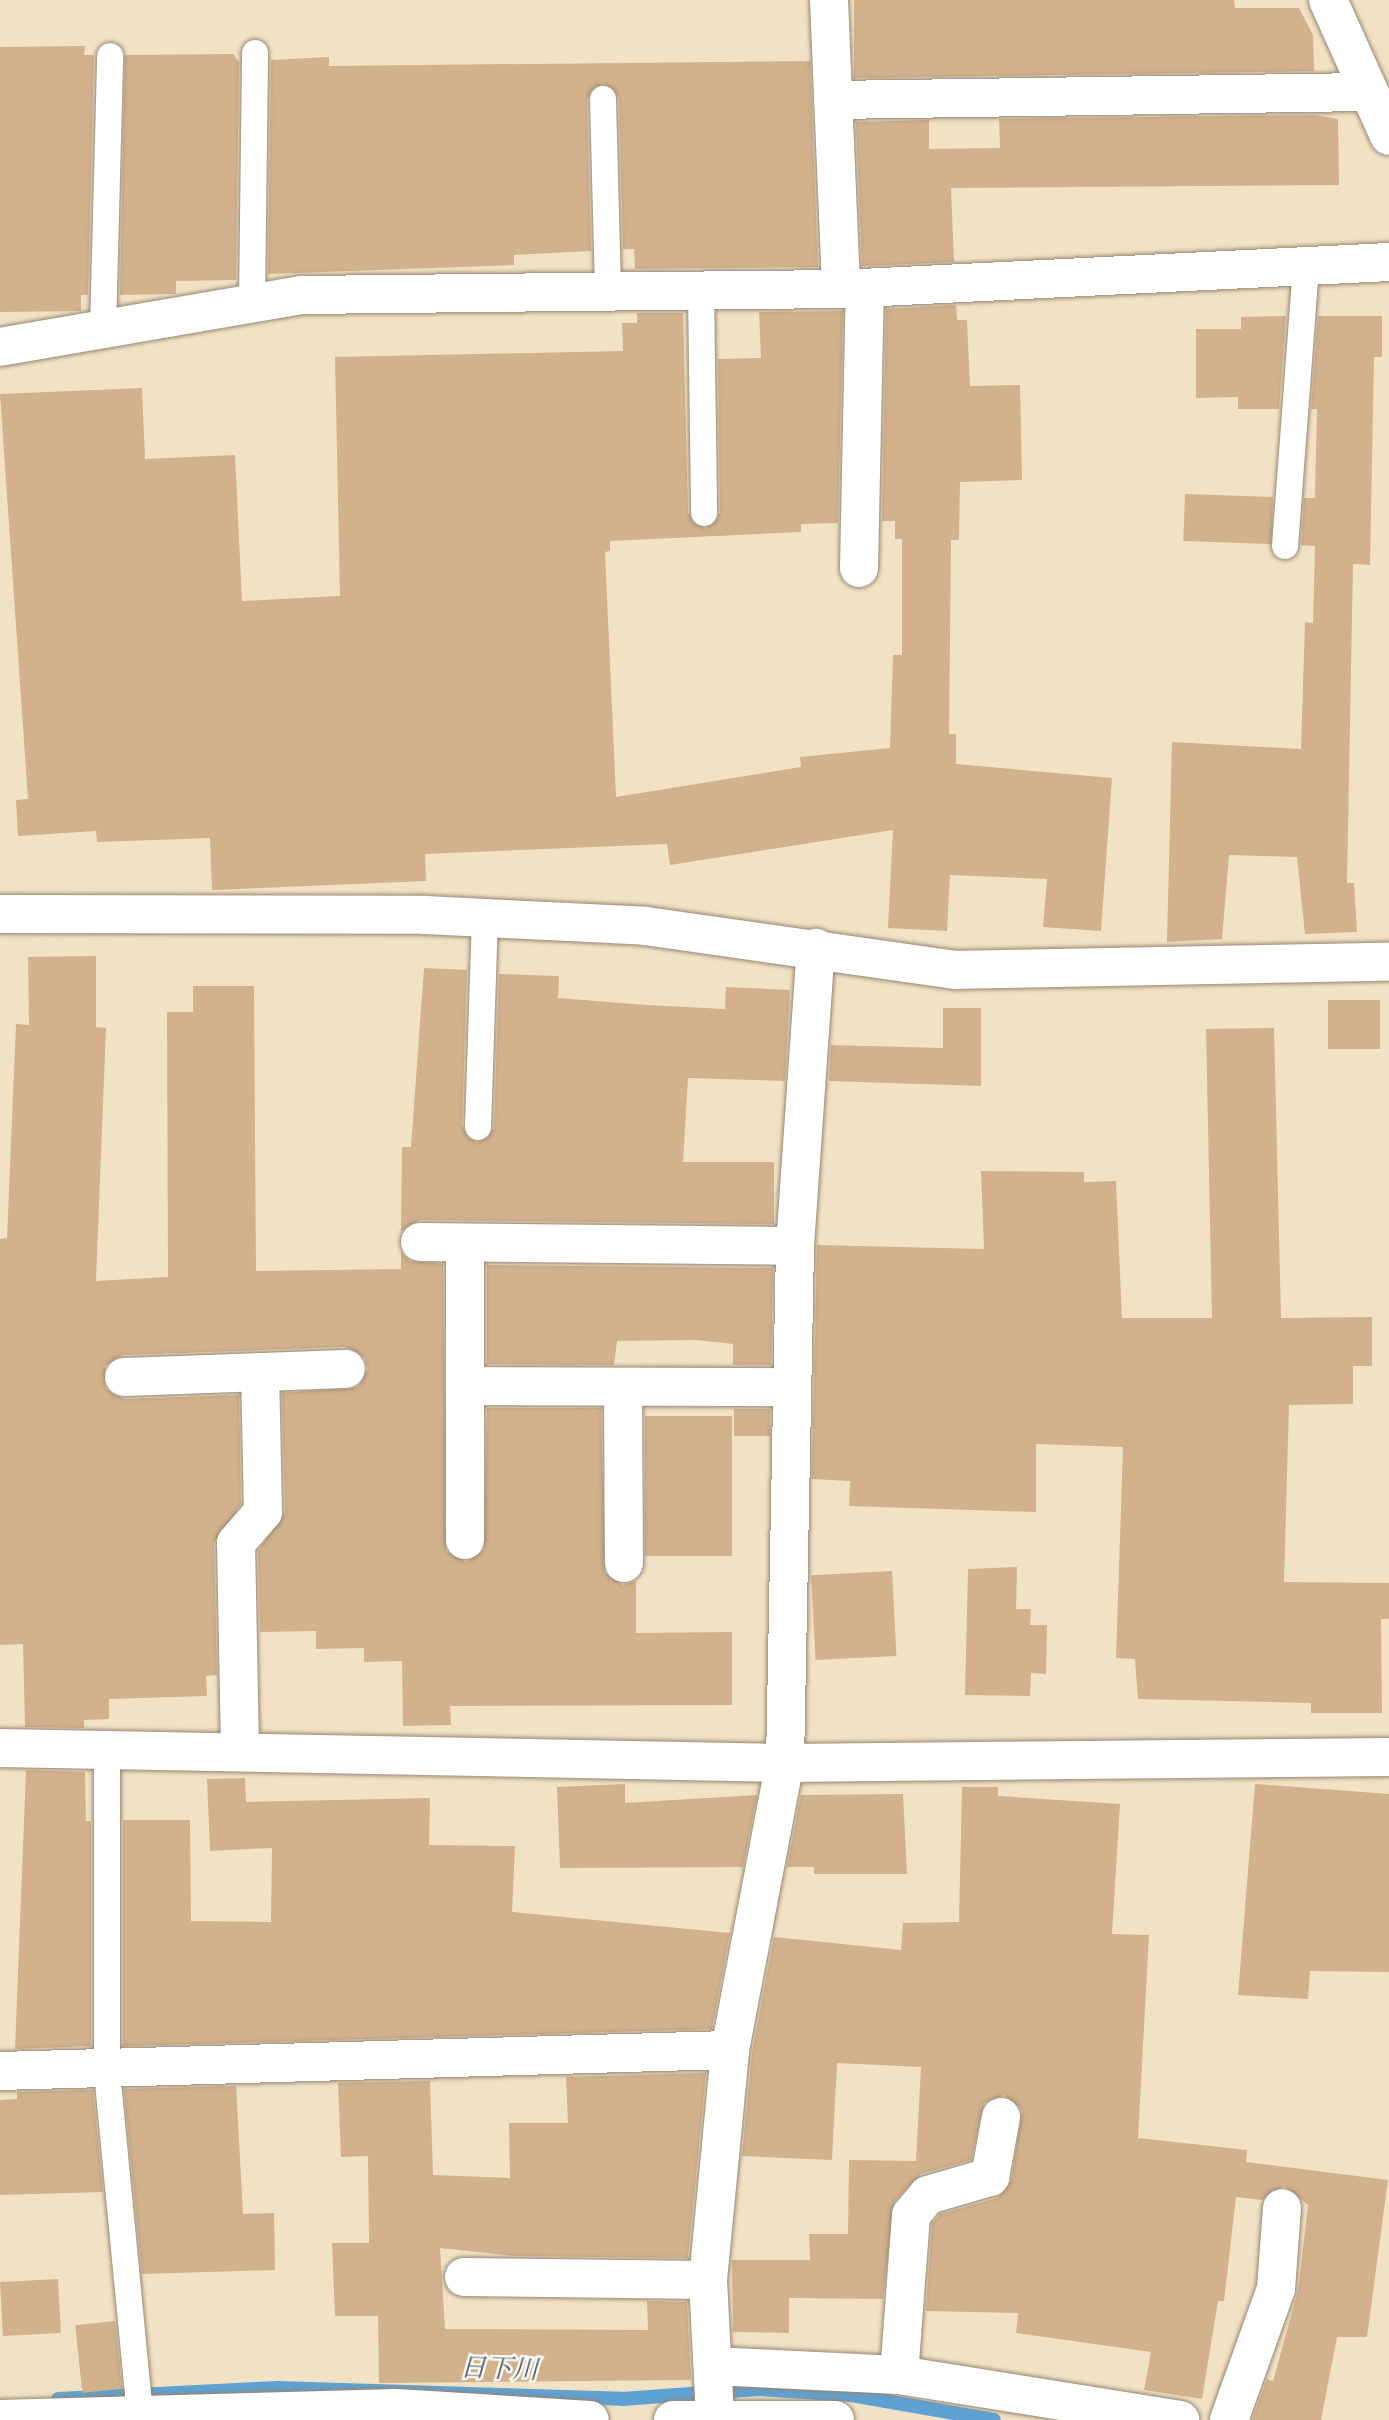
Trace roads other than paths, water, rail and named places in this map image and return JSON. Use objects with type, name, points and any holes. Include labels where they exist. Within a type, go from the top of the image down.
[{"type":"street","points":[[829,0],[833,100],[853,288],[859,568]]},
{"type":"street","points":[[1328,0],[1389,136]]},
{"type":"street","points":[[833,100],[1369,92]]},
{"type":"street","points":[[0,348],[302,295],[853,288],[1389,262]]},
{"type":"street","points":[[0,914],[485,918],[646,926],[957,970],[1389,962]]},
{"type":"street","points":[[714,2392],[708,2280],[730,2050],[785,1763],[795,1246],[816,948]]},
{"type":"street","points":[[420,1242],[795,1246]]},
{"type":"street","points":[[464,1540],[465,1243]]},
{"type":"street","points":[[124,1377],[346,1368]]},
{"type":"street","points":[[240,1749],[236,1543],[263,1512],[260,1372]]},
{"type":"street","points":[[464,1386],[792,1387]]},
{"type":"street","points":[[623,1387],[624,1563]]},
{"type":"street","points":[[0,1748],[107,1746],[785,1763],[1389,1757]]},
{"type":"street","points":[[0,2071],[107,2072],[730,2050]]},
{"type":"street","points":[[899,2375],[911,2215],[928,2195],[990,2177],[1001,2117]]},
{"type":"street","points":[[1229,2420],[1276,2289],[1282,2208]]},
{"type":"street","points":[[464,2277],[708,2280]]},
{"type":"street","points":[[673,2420],[714,2392],[899,2375],[1180,2420]]},
{"type":"street","points":[[714,2392],[813,2419]]},
{"type":"street","points":[[0,2419],[93,2418],[139,2399],[396,2408],[590,2420]]},
{"type":"lane","points":[[252,303],[255,53]]},
{"type":"lane","points":[[103,330],[110,55]]},
{"type":"lane","points":[[603,99],[608,291]]},
{"type":"lane","points":[[1285,546],[1306,266]]},
{"type":"lane","points":[[701,290],[704,513]]},
{"type":"lane","points":[[478,1127],[485,918]]},
{"type":"lane","points":[[107,1746],[107,2072],[139,2399]]},
{"type":"waterway","name":"日下川","points":[[58,2399],[278,2388],[622,2399],[759,2389],[851,2395],[994,2420]]}]
